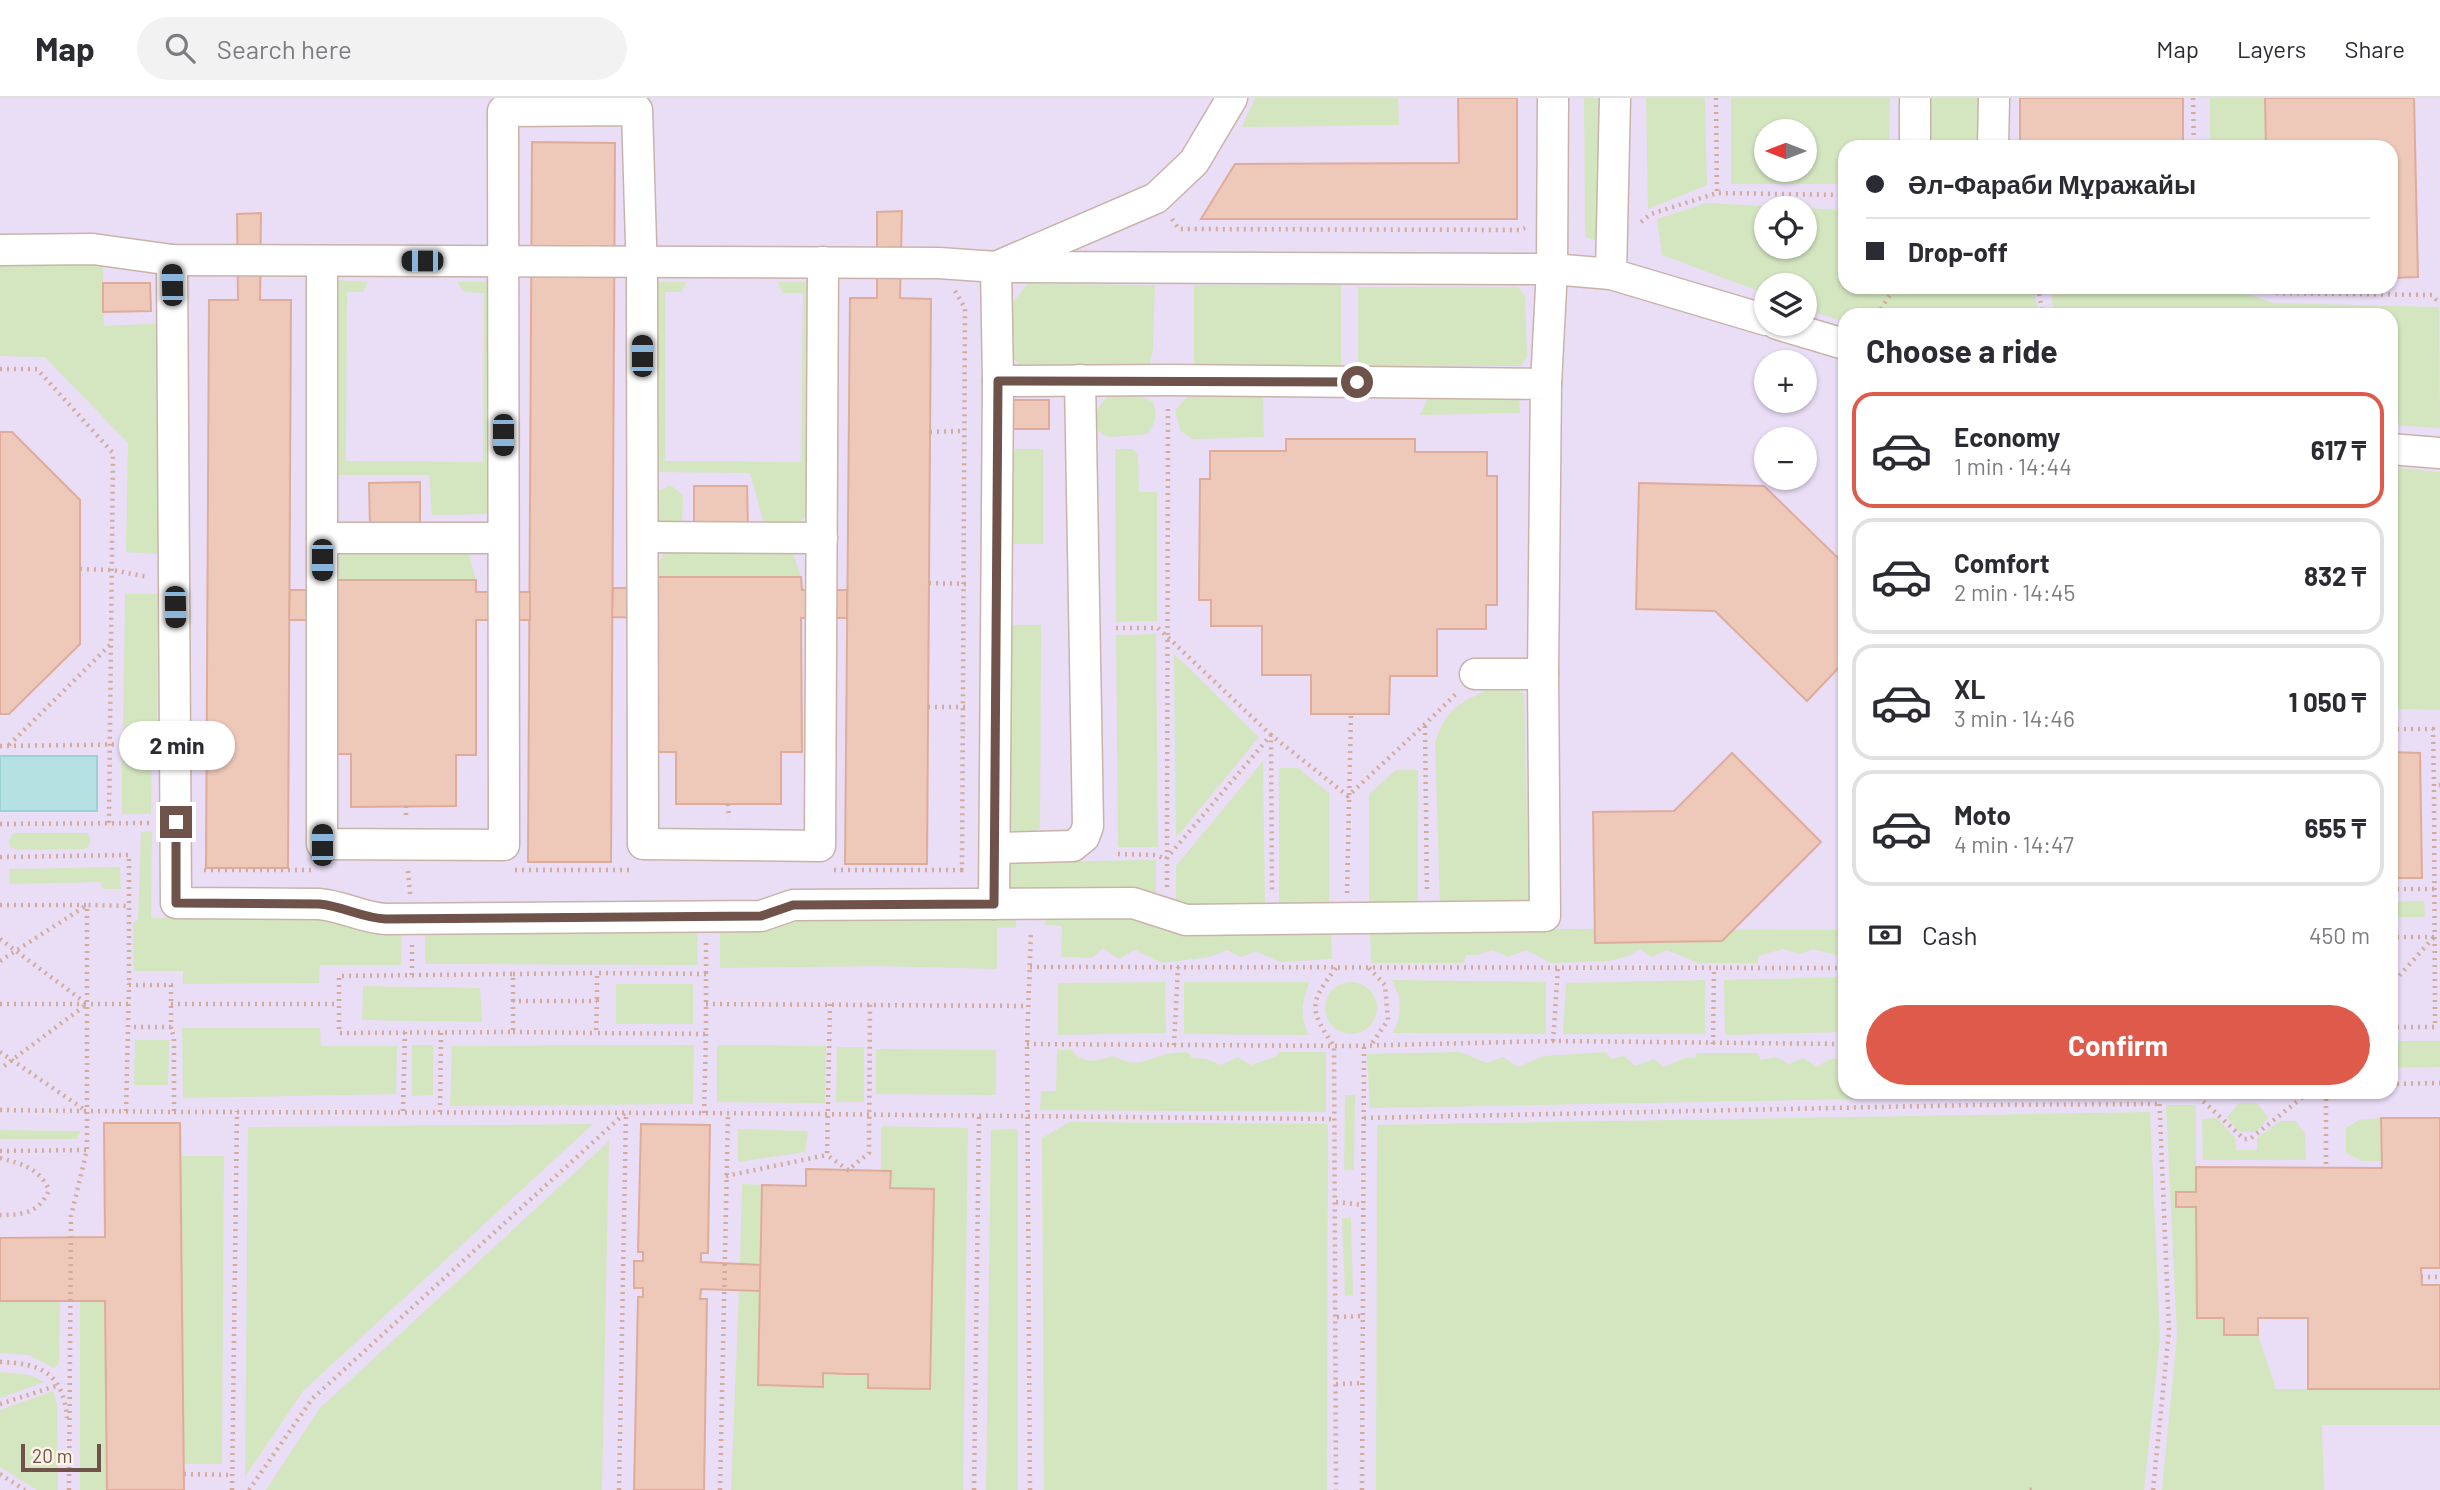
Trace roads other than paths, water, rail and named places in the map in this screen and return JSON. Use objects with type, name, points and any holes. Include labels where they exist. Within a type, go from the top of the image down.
[{"type":"street","points":[[996,267],[1156,198],[1194,162],[1232,98]]},
{"type":"street","points":[[172,260],[176,903],[335,905],[372,918],[386,919],[761,916],[793,905],[1032,903],[1133,903],[1186,919],[1545,916],[1543,674],[1553,98]]},
{"type":"street","points":[[1612,260],[1615,98]]},
{"type":"street","points":[[1914,140],[1915,98]]},
{"type":"street","points":[[1993,140],[1994,98]]},
{"type":"street","points":[[322,261],[322,845],[504,845],[503,111],[637,110],[641,262],[643,844],[820,846],[823,262]]},
{"type":"street","points":[[0,250],[93,249],[172,260],[823,262],[939,263],[996,267],[1552,269],[1612,260],[1754,315]]},
{"type":"street","points":[[994,904],[998,431],[996,267]]},
{"type":"street","points":[[1817,336],[1838,342]]},
{"type":"street","points":[[994,859],[1073,846],[1084,837],[1088,826],[1080,380]]},
{"type":"street","points":[[998,381],[1546,384]]},
{"type":"street","points":[[2398,450],[2440,453]]},
{"type":"street","points":[[643,537],[822,538]]},
{"type":"street","points":[[322,538],[503,538]]},
{"type":"street","points":[[1475,674],[1543,674]]},
{"type":"water","points":[[0,756],[97,756],[97,811],[0,811]]}]
